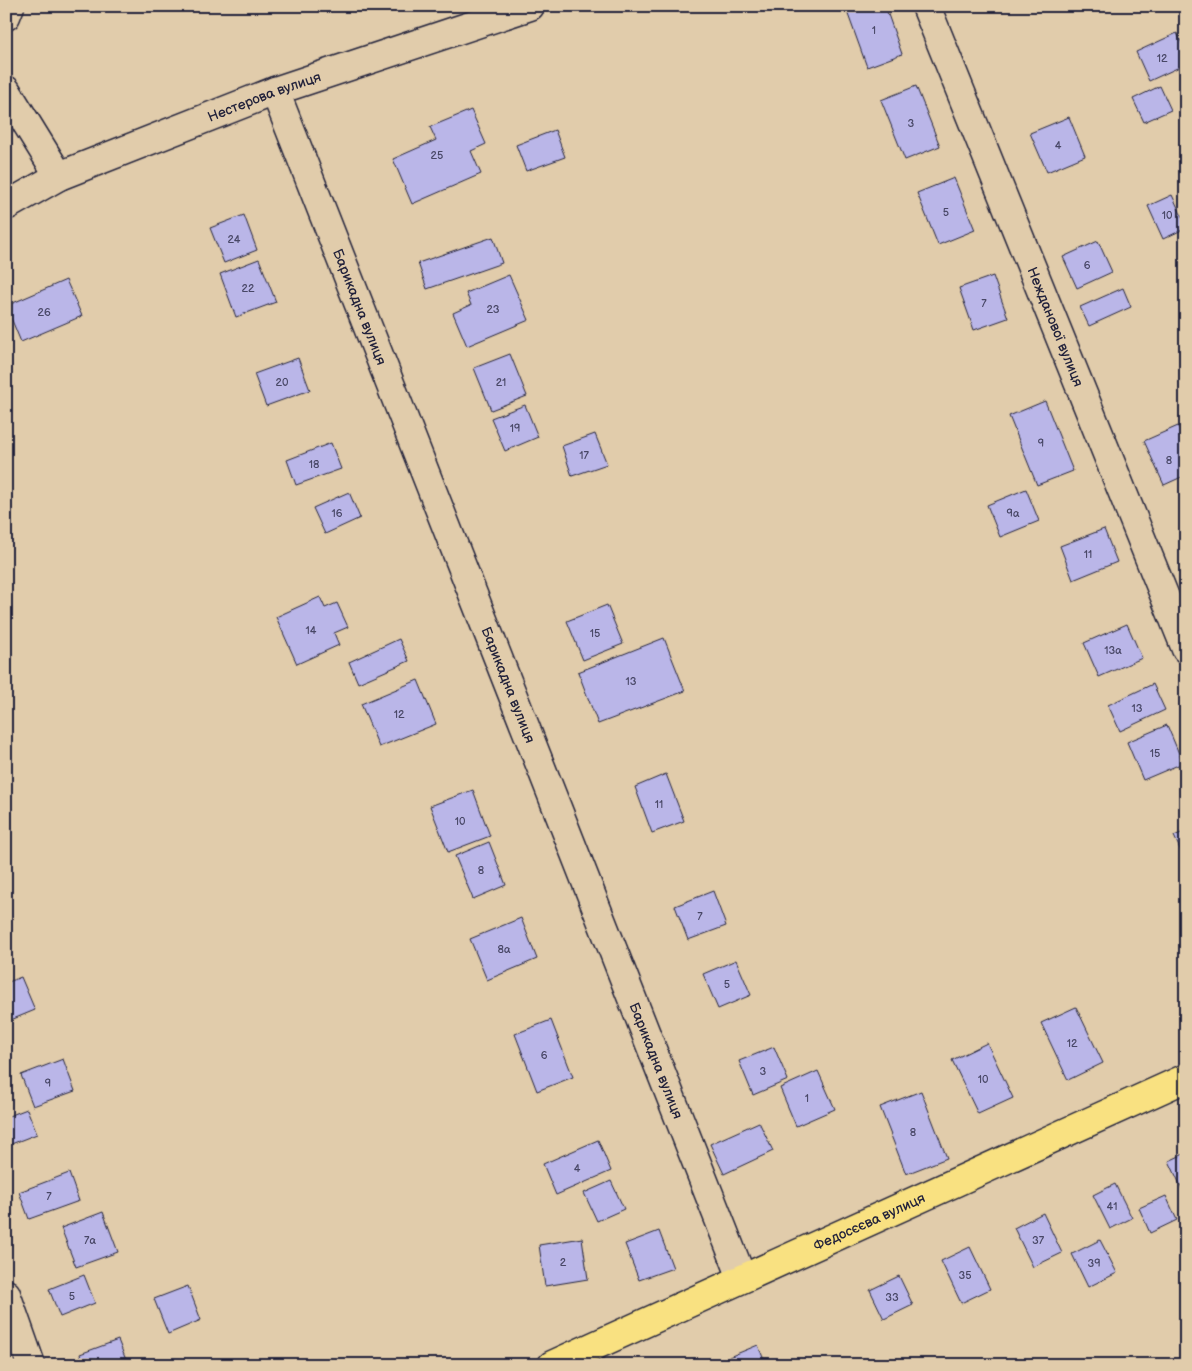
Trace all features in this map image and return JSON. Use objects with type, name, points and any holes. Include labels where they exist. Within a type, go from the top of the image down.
[{"type":"main road","name":"Федосєєва вулиця","points":[[552,1365],[1186,1078]]},
{"type":"street","points":[[6,16],[10,6]]},
{"type":"street","name":"Нестерова вулиця","points":[[6,206],[59,176],[275,91],[530,6]]},
{"type":"street","name":"Нежданової вулиця","points":[[926,6],[1186,649]]},
{"type":"street","points":[[6,90],[59,176]]},
{"type":"street","name":"Барикадна вулиця","points":[[275,91],[742,1278]]},
{"type":"street","points":[[6,1294],[31,1365]]},
{"type":"building","points":[[845,6],[885,6],[902,54],[867,67]]},
{"type":"building","points":[[1177,33],[1186,52],[1186,64],[1149,81],[1136,52]]},
{"type":"building","points":[[916,86],[940,146],[905,160],[881,100]]},
{"type":"building","points":[[1160,86],[1171,110],[1144,122],[1133,99]]},
{"type":"building","points":[[471,110],[486,144],[471,151],[481,174],[412,204],[393,159],[436,140],[430,127]]},
{"type":"building","points":[[1069,117],[1085,156],[1047,172],[1030,133]]},
{"type":"building","points":[[555,130],[565,157],[526,171],[516,145]]},
{"type":"building","points":[[954,178],[975,230],[938,245],[917,193]]},
{"type":"building","points":[[1172,195],[1186,228],[1163,239],[1148,206]]},
{"type":"building","points":[[244,215],[257,250],[224,263],[210,228]]},
{"type":"building","points":[[493,237],[502,263],[427,289],[418,263]]},
{"type":"building","points":[[1098,241],[1112,272],[1077,288],[1063,257]]},
{"type":"building","points":[[259,259],[276,302],[236,317],[220,274]]},
{"type":"building","points":[[509,275],[529,320],[467,346],[453,313],[471,305],[466,293]]},
{"type":"building","points":[[993,276],[1008,318],[974,330],[959,288]]},
{"type":"building","points":[[66,280],[82,316],[21,342],[6,306]]},
{"type":"building","points":[[1123,288],[1131,307],[1089,326],[1080,307]]},
{"type":"building","points":[[510,354],[527,396],[491,410],[474,368]]},
{"type":"building","points":[[298,358],[310,390],[266,406],[254,374]]},
{"type":"building","points":[[1045,401],[1073,471],[1037,485],[1009,416]]},
{"type":"building","points":[[525,405],[538,437],[505,451],[491,418]]},
{"type":"building","points":[[1178,426],[1186,445],[1186,475],[1164,485],[1144,441]]},
{"type":"building","points":[[595,434],[607,464],[572,476],[562,446]]},
{"type":"building","points":[[331,443],[341,469],[296,485],[287,460]]},
{"type":"building","points":[[1026,489],[1039,521],[1000,537],[987,505]]},
{"type":"building","points":[[349,492],[360,518],[325,534],[313,508]]},
{"type":"building","points":[[1104,529],[1117,562],[1073,580],[1060,546]]},
{"type":"building","points":[[320,597],[325,608],[337,603],[348,627],[334,633],[339,645],[297,664],[276,617]]},
{"type":"building","points":[[607,605],[623,644],[583,660],[567,621]]},
{"type":"building","points":[[1127,624],[1142,658],[1099,677],[1084,643]]},
{"type":"building","points":[[664,638],[685,691],[598,724],[578,672]]},
{"type":"building","points":[[399,639],[409,661],[358,683],[349,662]]},
{"type":"building","points":[[418,680],[436,724],[379,747],[361,704]]},
{"type":"building","points":[[1153,684],[1165,710],[1120,731],[1108,705]]},
{"type":"building","points":[[1167,725],[1183,763],[1143,780],[1127,742]]},
{"type":"building","points":[[666,774],[684,821],[652,833],[635,787]]},
{"type":"building","points":[[473,790],[490,836],[448,852],[430,806]]},
{"type":"building","points":[[1186,831],[1186,862],[1174,836]]},
{"type":"building","points":[[489,842],[506,885],[473,899],[455,856]]},
{"type":"building","points":[[713,891],[726,926],[688,940],[675,906]]},
{"type":"building","points":[[521,918],[537,959],[487,980],[470,939]]},
{"type":"building","points":[[736,960],[751,995],[718,1009],[703,974]]},
{"type":"building","points":[[21,977],[35,1010],[6,1022],[6,983]]},
{"type":"building","points":[[1076,1007],[1103,1063],[1068,1080],[1041,1023]]},
{"type":"building","points":[[551,1020],[573,1077],[537,1091],[515,1034]]},
{"type":"building","points":[[987,1043],[1013,1098],[978,1114],[952,1060]]},
{"type":"building","points":[[774,1047],[788,1080],[753,1095],[739,1061]]},
{"type":"building","points":[[63,1059],[75,1091],[33,1106],[21,1075]]},
{"type":"building","points":[[818,1071],[835,1109],[796,1126],[780,1088]]},
{"type":"building","points":[[921,1091],[947,1158],[906,1174],[880,1107]]},
{"type":"building","points":[[27,1109],[37,1134],[6,1146],[6,1117]]},
{"type":"building","points":[[759,1122],[773,1151],[724,1174],[710,1144]]},
{"type":"building","points":[[598,1140],[611,1171],[556,1195],[543,1164]]},
{"type":"building","points":[[1186,1153],[1186,1195],[1185,1195],[1169,1161]]},
{"type":"building","points":[[69,1173],[79,1201],[29,1219],[19,1192]]},
{"type":"building","points":[[611,1181],[624,1209],[597,1221],[584,1193]]},
{"type":"building","points":[[1115,1184],[1132,1218],[1110,1229],[1093,1195]]},
{"type":"building","points":[[1166,1196],[1177,1220],[1150,1233],[1139,1208]]},
{"type":"building","points":[[103,1212],[118,1252],[76,1267],[61,1228]]},
{"type":"building","points":[[1043,1213],[1062,1253],[1033,1267],[1014,1228]]},
{"type":"building","points":[[659,1231],[673,1268],[639,1280],[625,1244]]},
{"type":"building","points":[[582,1238],[588,1279],[545,1286],[539,1245]]},
{"type":"building","points":[[1100,1240],[1117,1273],[1088,1287],[1072,1254]]},
{"type":"building","points":[[970,1247],[990,1289],[961,1303],[941,1261]]},
{"type":"building","points":[[84,1275],[95,1303],[60,1317],[49,1289]]},
{"type":"building","points":[[899,1276],[913,1305],[884,1319],[870,1290]]},
{"type":"building","points":[[188,1286],[201,1320],[168,1334],[154,1299]]},
{"type":"building","points":[[118,1340],[128,1365],[84,1365],[80,1354]]},
{"type":"building","points":[[758,1345],[766,1365],[732,1365],[729,1357]]}]
